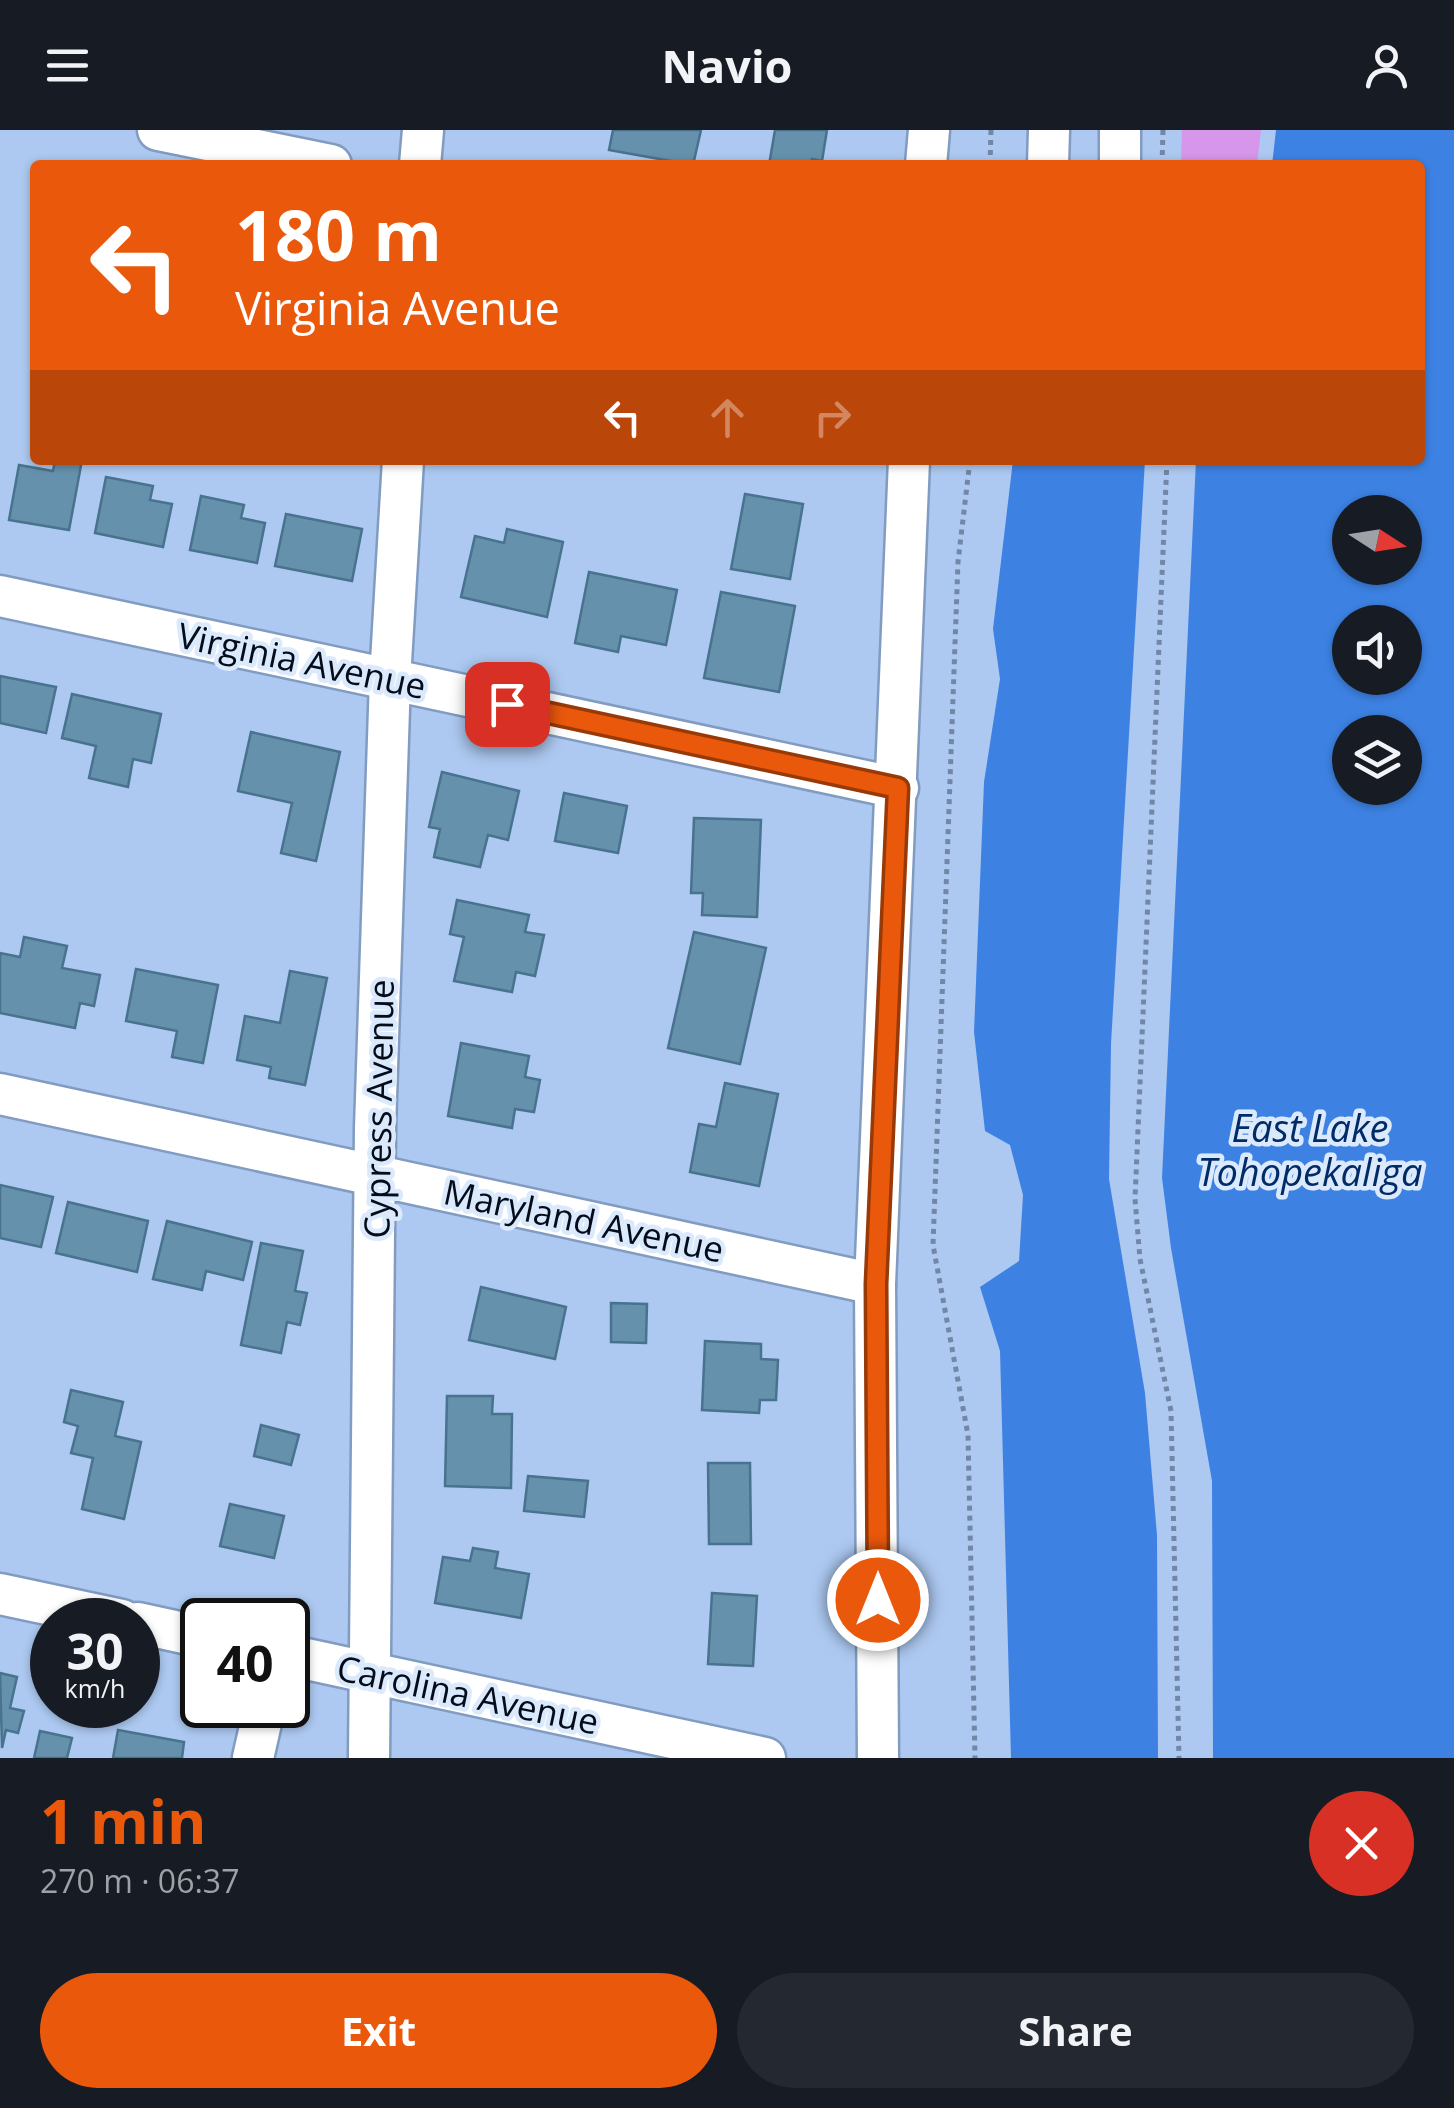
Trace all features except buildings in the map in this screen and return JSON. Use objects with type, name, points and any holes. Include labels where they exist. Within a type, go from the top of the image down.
[{"type":"street","points":[[158,130],[306,160]]},
{"type":"street","points":[[420,160],[423,130]]},
{"type":"street","points":[[926,160],[929,130]]},
{"type":"street","points":[[1048,160],[1049,130]]},
{"type":"street","points":[[1120,130],[1120,160]]},
{"type":"street","name":"Cypress Avenue","points":[[369,1758],[375,1174],[390,679],[403,465]]},
{"type":"street","points":[[878,1758],[876,1284],[908,465]]},
{"type":"street","name":"Virginia Avenue","points":[[0,596],[898,788]]},
{"type":"street","name":"Maryland Avenue","points":[[0,1094],[876,1284]]},
{"type":"street","points":[[0,1594],[30,1600]]},
{"type":"street","name":"Carolina Avenue","points":[[310,1660],[765,1758]]},
{"type":"street","points":[[253,1758],[260,1728]]},
{"type":"path","points":[[990,160],[991,130]]},
{"type":"path","points":[[1162,160],[1163,130]]},
{"type":"path","points":[[969,465],[958,562],[933,1245],[968,1435],[975,1758]]},
{"type":"path","points":[[1168,465],[1134,1200],[1140,1259],[1171,1410],[1179,1756]]},
{"type":"shaded area","points":[[1182,130],[1261,130],[1258,160],[1181,160]]},
{"type":"water","name":"East Lake Tohopekaliga","points":[[1276,130],[1454,130],[1454,1758],[1213,1758],[1212,1481],[1162,1178],[1196,465],[1425,465],[1425,160],[1273,160]]},
{"type":"water","points":[[1012,465],[1145,465],[1111,1044],[1109,1179],[1145,1393],[1157,1535],[1158,1758],[1011,1758],[1000,1351],[980,1287],[1019,1261],[1023,1195],[1010,1145],[985,1131],[974,1032],[984,782],[1000,679],[993,629]]},
{"type":"route","points":[[507,704],[898,788],[876,1284],[878,1600]]}]
